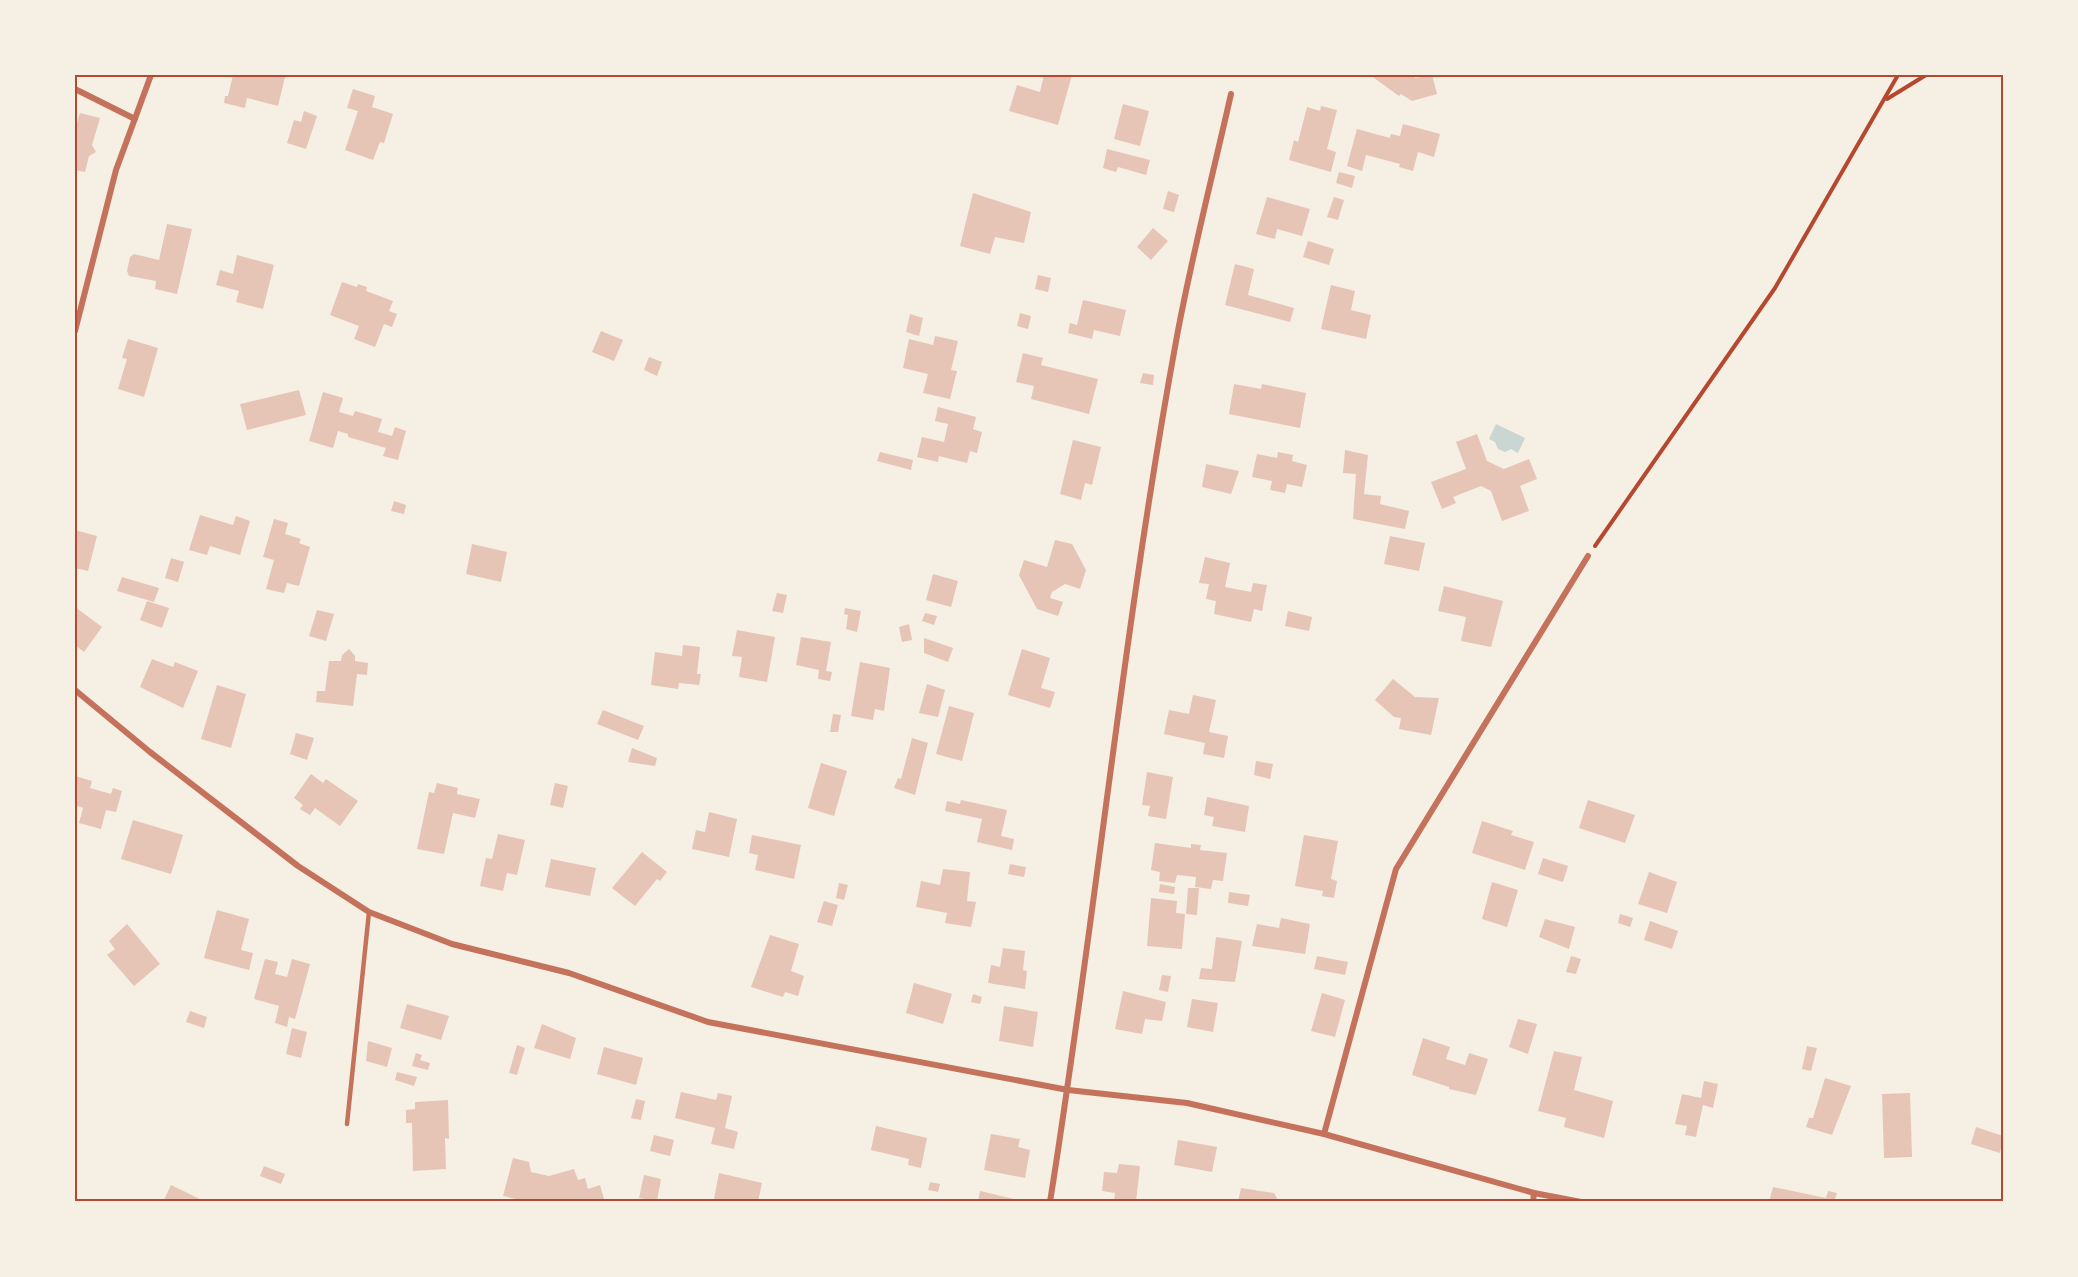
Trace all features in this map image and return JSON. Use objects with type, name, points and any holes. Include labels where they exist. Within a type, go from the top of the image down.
[{"type":"street","points":[[75,331],[116,170],[151,75]]},
{"type":"street","points":[[75,89],[135,119]]},
{"type":"street","points":[[1050,1202],[1068,1090],[1130,627],[1178,335],[1231,94]]},
{"type":"street","points":[[1324,1134],[1396,869],[1588,556]]},
{"type":"street","points":[[75,690],[150,752],[298,866],[369,912],[452,944],[569,973],[708,1022],[1068,1090],[1187,1103],[1324,1134],[1534,1193],[1581,1202]]},
{"type":"street","points":[[1533,1202],[1534,1193]]},
{"type":"lane","points":[[347,1124],[369,912]]},
{"type":"path","points":[[1588,556],[1775,288],[1886,100],[1898,75]]},
{"type":"path","points":[[1886,100],[1926,75]]},
{"type":"shaded area","points":[[1496,424],[1525,438],[1518,453],[1511,449],[1505,452],[1498,449],[1495,442],[1489,439]]},
{"type":"building","points":[[233,75],[285,77],[278,106],[247,98],[245,108],[224,103]]},
{"type":"building","points":[[1044,75],[1072,75],[1058,125],[1009,111],[1017,85],[1040,92]]},
{"type":"building","points":[[1370,75],[1414,75],[1415,78],[1432,75],[1437,94],[1412,101],[1401,94],[1399,96]]},
{"type":"building","points":[[353,89],[375,96],[372,107],[393,114],[384,143],[380,142],[373,160],[345,150],[358,111],[347,108]]},
{"type":"building","points":[[1123,104],[1149,111],[1140,146],[1114,139]]},
{"type":"building","points":[[1321,106],[1337,110],[1327,149],[1336,152],[1331,172],[1289,160],[1294,140],[1298,142],[1307,107],[1320,111]]},
{"type":"building","points":[[304,111],[317,116],[306,149],[287,143],[294,120],[301,122]]},
{"type":"building","points":[[80,113],[100,118],[92,145],[96,152],[89,156],[85,172],[75,170],[75,130]]},
{"type":"building","points":[[1403,124],[1440,134],[1434,157],[1418,152],[1413,171],[1399,167],[1400,164],[1366,155],[1362,171],[1347,166],[1357,129],[1390,138],[1391,134],[1400,136]]},
{"type":"building","points":[[1107,149],[1150,160],[1146,175],[1118,167],[1116,172],[1103,168]]},
{"type":"building","points":[[1339,172],[1355,176],[1352,188],[1336,183]]},
{"type":"building","points":[[1168,191],[1179,195],[1174,212],[1163,209]]},
{"type":"building","points":[[973,193],[1031,212],[1024,243],[995,237],[990,254],[960,246]]},
{"type":"building","points":[[1267,197],[1310,209],[1302,236],[1277,229],[1275,239],[1256,234]]},
{"type":"building","points":[[1334,197],[1344,200],[1338,220],[1327,217]]},
{"type":"building","points":[[167,224],[192,229],[177,294],[155,289],[156,281],[129,276],[127,271],[130,257],[134,254],[159,260]]},
{"type":"building","points":[[1153,228],[1168,241],[1151,260],[1137,247]]},
{"type":"building","points":[[1308,241],[1334,249],[1329,265],[1303,257]]},
{"type":"building","points":[[237,255],[274,265],[263,309],[236,302],[239,291],[216,285],[220,270],[233,274]]},
{"type":"building","points":[[1235,264],[1254,269],[1248,295],[1294,308],[1290,322],[1225,305]]},
{"type":"building","points":[[1038,275],[1051,278],[1048,292],[1035,289]]},
{"type":"building","points":[[342,282],[357,287],[358,284],[367,287],[366,291],[393,301],[389,311],[397,314],[392,327],[384,324],[375,347],[354,339],[359,326],[330,315]]},
{"type":"building","points":[[1331,285],[1355,291],[1351,310],[1371,315],[1366,339],[1321,329]]},
{"type":"building","points":[[1083,300],[1126,310],[1120,336],[1094,330],[1092,339],[1068,333],[1070,323],[1077,325]]},
{"type":"building","points":[[1020,313],[1031,316],[1028,329],[1017,326]]},
{"type":"building","points":[[910,314],[923,318],[919,336],[906,332]]},
{"type":"building","points":[[601,331],[623,340],[614,361],[592,352]]},
{"type":"building","points":[[935,336],[958,341],[951,370],[957,371],[950,399],[923,393],[928,374],[903,368],[909,339],[933,345]]},
{"type":"building","points":[[128,339],[158,348],[144,397],[118,389],[127,359],[122,358]]},
{"type":"building","points":[[1023,353],[1043,358],[1041,365],[1098,379],[1089,414],[1031,399],[1034,386],[1016,382]]},
{"type":"building","points":[[649,357],[662,362],[657,376],[644,370]]},
{"type":"building","points":[[1143,373],[1154,375],[1153,385],[1140,383]]},
{"type":"building","points":[[1234,384],[1261,389],[1262,384],[1306,393],[1300,428],[1229,414]]},
{"type":"building","points":[[299,390],[306,415],[247,430],[240,404]]},
{"type":"building","points":[[323,392],[343,398],[339,412],[353,416],[355,411],[382,419],[378,432],[392,436],[395,427],[406,431],[398,460],[383,456],[386,448],[348,437],[348,434],[338,431],[333,448],[309,441]]},
{"type":"building","points":[[938,407],[976,417],[973,429],[982,432],[977,453],[970,451],[967,463],[939,456],[938,462],[917,457],[922,437],[944,442],[948,424],[935,421]]},
{"type":"building","points":[[1477,434],[1487,461],[1504,469],[1529,459],[1537,479],[1520,486],[1529,511],[1502,521],[1491,491],[1481,486],[1453,497],[1456,503],[1442,509],[1431,482],[1466,469],[1456,442]]},
{"type":"building","points":[[1073,440],[1101,447],[1092,485],[1085,483],[1081,500],[1060,494]]},
{"type":"building","points":[[1345,450],[1368,455],[1364,494],[1381,496],[1380,504],[1409,511],[1405,529],[1353,519],[1356,474],[1343,473]]},
{"type":"building","points":[[880,452],[913,460],[911,470],[877,461]]},
{"type":"building","points":[[1278,452],[1293,455],[1292,461],[1307,465],[1302,487],[1287,484],[1285,493],[1270,490],[1272,481],[1252,477],[1257,454],[1277,458]]},
{"type":"building","points":[[1206,464],[1239,471],[1231,494],[1202,487]]},
{"type":"building","points":[[394,501],[406,505],[404,514],[391,511]]},
{"type":"building","points":[[200,515],[233,525],[236,516],[250,521],[240,555],[210,546],[207,555],[189,550]]},
{"type":"building","points":[[274,519],[288,523],[285,534],[301,539],[299,543],[310,547],[299,586],[287,583],[284,593],[266,589],[274,560],[263,557]]},
{"type":"building","points":[[75,530],[97,536],[88,571],[75,568]]},
{"type":"building","points":[[1390,536],[1425,543],[1419,571],[1384,564]]},
{"type":"building","points":[[1055,540],[1072,544],[1086,570],[1080,589],[1065,584],[1052,592],[1050,598],[1063,602],[1058,616],[1037,609],[1019,575],[1024,560],[1047,567]]},
{"type":"building","points":[[472,544],[507,552],[501,582],[466,574]]},
{"type":"building","points":[[1205,557],[1230,563],[1225,587],[1251,592],[1253,583],[1267,585],[1262,611],[1254,609],[1251,622],[1214,614],[1216,601],[1206,599],[1209,584],[1199,583]]},
{"type":"building","points":[[171,558],[184,562],[178,582],[165,578]]},
{"type":"building","points":[[933,574],[958,581],[951,607],[926,600]]},
{"type":"building","points":[[122,577],[159,588],[154,602],[117,591]]},
{"type":"building","points":[[1444,586],[1503,601],[1491,647],[1461,641],[1466,617],[1438,611]]},
{"type":"building","points":[[777,593],[787,595],[783,613],[772,611]]},
{"type":"building","points":[[147,601],[169,608],[162,628],[140,620]]},
{"type":"building","points":[[75,607],[102,627],[84,652],[75,645]]},
{"type":"building","points":[[845,608],[861,611],[857,632],[846,629],[848,615],[844,614]]},
{"type":"building","points":[[317,610],[334,614],[326,641],[309,636]]},
{"type":"building","points":[[1288,611],[1312,617],[1309,631],[1285,626]]},
{"type":"building","points":[[925,613],[937,616],[934,625],[922,621]]},
{"type":"building","points":[[909,624],[912,640],[902,642],[899,627]]},
{"type":"building","points":[[737,630],[775,637],[767,682],[739,677],[742,657],[732,656]]},
{"type":"building","points":[[801,637],[831,642],[826,671],[832,672],[830,681],[818,679],[819,670],[796,665]]},
{"type":"building","points":[[924,638],[953,648],[948,662],[924,653]]},
{"type":"building","points":[[683,645],[700,647],[697,674],[701,674],[699,685],[679,683],[678,689],[651,685],[655,652],[682,656]]},
{"type":"building","points":[[349,649],[355,656],[355,661],[368,663],[367,675],[357,674],[353,706],[316,702],[317,691],[325,691],[329,661],[341,661],[342,655]]},
{"type":"building","points":[[1022,649],[1050,658],[1041,688],[1055,692],[1050,708],[1008,695]]},
{"type":"building","points":[[152,659],[173,667],[175,662],[198,671],[183,708],[140,687]]},
{"type":"building","points":[[860,662],[890,668],[884,711],[875,709],[873,720],[851,716]]},
{"type":"building","points":[[1393,679],[1415,697],[1439,698],[1431,735],[1399,729],[1401,718],[1394,717],[1375,700]]},
{"type":"building","points":[[927,684],[945,690],[938,717],[919,713]]},
{"type":"building","points":[[217,685],[246,694],[231,748],[201,739]]},
{"type":"building","points":[[1193,695],[1216,700],[1209,732],[1228,736],[1224,758],[1203,754],[1205,743],[1164,734],[1169,710],[1189,714]]},
{"type":"building","points":[[949,706],[974,713],[962,761],[936,754]]},
{"type":"building","points":[[603,710],[644,726],[638,740],[597,724]]},
{"type":"building","points":[[833,714],[841,715],[838,732],[830,732]]},
{"type":"building","points":[[296,733],[314,738],[307,760],[290,754]]},
{"type":"building","points":[[912,738],[928,743],[915,795],[894,788],[898,778],[901,779]]},
{"type":"building","points":[[632,748],[657,758],[655,766],[628,762]]},
{"type":"building","points":[[1256,761],[1273,764],[1270,779],[1254,775]]},
{"type":"building","points":[[821,763],[847,771],[834,816],[808,808]]},
{"type":"building","points":[[1147,772],[1173,777],[1166,819],[1148,816],[1150,806],[1142,805]]},
{"type":"building","points":[[311,774],[323,783],[326,779],[358,801],[340,826],[315,808],[310,815],[300,809],[303,805],[294,798]]},
{"type":"building","points":[[75,776],[92,781],[90,788],[111,794],[113,788],[122,791],[116,812],[106,810],[101,829],[79,823],[83,808],[75,805]]},
{"type":"building","points":[[437,783],[458,788],[457,794],[480,799],[475,818],[453,813],[444,854],[417,849],[429,792],[434,793]]},
{"type":"building","points":[[555,783],[568,786],[563,808],[550,805]]},
{"type":"building","points":[[1207,797],[1249,806],[1245,832],[1212,826],[1214,817],[1204,815]]},
{"type":"building","points":[[961,800],[1007,810],[1001,836],[1014,839],[1012,850],[977,842],[982,819],[945,811],[947,801],[960,804]]},
{"type":"building","points":[[1588,800],[1635,815],[1625,843],[1579,828]]},
{"type":"building","points":[[709,812],[737,819],[729,857],[692,849],[696,830],[705,832]]},
{"type":"building","points":[[133,820],[183,835],[171,874],[121,859]]},
{"type":"building","points":[[1482,821],[1513,831],[1511,835],[1534,842],[1525,870],[1472,853]]},
{"type":"building","points":[[498,834],[525,840],[517,875],[507,873],[503,891],[480,886],[486,858],[492,859]]},
{"type":"building","points":[[752,835],[801,845],[794,879],[755,870],[758,855],[749,853]]},
{"type":"building","points":[[1304,835],[1338,841],[1331,879],[1337,881],[1334,898],[1322,896],[1323,891],[1295,886]]},
{"type":"building","points":[[1155,843],[1191,848],[1191,844],[1201,845],[1200,850],[1227,853],[1223,881],[1213,880],[1211,889],[1195,887],[1196,877],[1177,875],[1175,883],[1159,881],[1160,872],[1151,870]]},
{"type":"building","points":[[642,852],[667,872],[660,881],[657,879],[635,906],[612,888]]},
{"type":"building","points":[[1543,858],[1568,866],[1563,882],[1538,874]]},
{"type":"building","points":[[551,859],[596,868],[590,896],[545,887]]},
{"type":"building","points":[[1010,864],[1026,867],[1024,877],[1008,874]]},
{"type":"building","points":[[943,869],[970,872],[967,901],[976,902],[971,927],[945,923],[947,913],[916,907],[921,881],[940,885]]},
{"type":"building","points":[[1649,872],[1677,882],[1667,913],[1638,904]]},
{"type":"building","points":[[1492,882],[1518,890],[1507,927],[1482,919]]},
{"type":"building","points":[[839,883],[848,885],[844,900],[836,898]]},
{"type":"building","points":[[1160,884],[1175,887],[1174,894],[1159,892]]},
{"type":"building","points":[[1188,888],[1199,888],[1197,915],[1186,914]]},
{"type":"building","points":[[1229,892],[1250,895],[1248,906],[1228,903]]},
{"type":"building","points":[[1151,898],[1177,901],[1176,913],[1185,914],[1182,949],[1147,946]]},
{"type":"building","points":[[824,901],[838,905],[832,926],[817,922]]},
{"type":"building","points":[[217,910],[249,919],[241,950],[253,953],[249,970],[204,958]]},
{"type":"building","points":[[1620,914],[1633,918],[1630,927],[1618,923]]},
{"type":"building","points":[[1281,918],[1310,924],[1305,954],[1252,946],[1257,924],[1279,928]]},
{"type":"building","points":[[1545,919],[1575,927],[1569,949],[1539,937]]},
{"type":"building","points":[[1650,921],[1678,931],[1672,949],[1644,940]]},
{"type":"building","points":[[127,924],[160,964],[134,986],[107,955],[115,949],[109,941]]},
{"type":"building","points":[[770,935],[799,944],[791,971],[804,976],[798,996],[785,992],[783,997],[751,987]]},
{"type":"building","points":[[1216,937],[1242,941],[1235,982],[1199,979],[1201,968],[1212,969]]},
{"type":"building","points":[[1003,948],[1025,951],[1023,970],[1027,971],[1025,989],[988,983],[991,965],[1000,967]]},
{"type":"building","points":[[1317,956],[1348,962],[1345,975],[1314,969]]},
{"type":"building","points":[[1571,956],[1581,959],[1576,974],[1566,972]]},
{"type":"building","points":[[265,959],[278,962],[275,974],[287,977],[292,959],[310,964],[295,1019],[289,1017],[287,1027],[275,1023],[279,1006],[254,999]]},
{"type":"building","points":[[1162,975],[1171,976],[1168,992],[1159,990]]},
{"type":"building","points":[[914,983],[952,994],[943,1024],[906,1013]]},
{"type":"building","points":[[1123,991],[1166,1002],[1162,1021],[1145,1019],[1142,1034],[1115,1029]]},
{"type":"building","points":[[1322,993],[1345,1000],[1335,1037],[1311,1031]]},
{"type":"building","points":[[973,994],[982,997],[980,1004],[971,1002]]},
{"type":"building","points":[[1192,999],[1218,1003],[1213,1032],[1187,1027]]},
{"type":"building","points":[[407,1004],[449,1016],[441,1040],[400,1028]]},
{"type":"building","points":[[1004,1006],[1038,1012],[1033,1047],[999,1041]]},
{"type":"building","points":[[190,1011],[207,1017],[204,1028],[186,1022]]},
{"type":"building","points":[[1518,1019],[1537,1024],[1528,1054],[1509,1047]]},
{"type":"building","points":[[542,1024],[576,1038],[570,1059],[534,1048]]},
{"type":"building","points":[[292,1028],[307,1032],[301,1058],[286,1054]]},
{"type":"building","points":[[1423,1038],[1450,1047],[1446,1059],[1465,1065],[1469,1053],[1488,1059],[1476,1095],[1449,1089],[1449,1087],[1412,1075]]},
{"type":"building","points":[[368,1041],[392,1048],[387,1067],[366,1061]]},
{"type":"building","points":[[517,1045],[525,1048],[517,1075],[509,1073]]},
{"type":"building","points":[[1807,1046],[1817,1048],[1811,1071],[1802,1069]]},
{"type":"building","points":[[604,1047],[643,1058],[636,1085],[597,1074]]},
{"type":"building","points":[[1554,1051],[1582,1057],[1574,1090],[1613,1101],[1604,1138],[1564,1127],[1566,1118],[1538,1111]]},
{"type":"building","points":[[416,1053],[422,1055],[420,1060],[430,1063],[428,1070],[412,1066]]},
{"type":"building","points":[[397,1072],[417,1077],[414,1086],[395,1080]]},
{"type":"building","points":[[1825,1078],[1851,1086],[1832,1135],[1806,1127],[1809,1118],[1813,1118]]},
{"type":"building","points":[[1704,1081],[1718,1084],[1713,1108],[1703,1105],[1696,1137],[1685,1135],[1687,1126],[1675,1124],[1682,1094],[1701,1098]]},
{"type":"building","points":[[681,1092],[716,1100],[718,1093],[732,1096],[725,1128],[738,1132],[734,1149],[711,1144],[715,1128],[675,1118]]},
{"type":"building","points":[[1910,1093],[1912,1157],[1884,1158],[1882,1094]]},
{"type":"building","points":[[636,1099],[645,1101],[641,1120],[631,1118]]},
{"type":"building","points":[[448,1100],[449,1139],[445,1138],[446,1169],[413,1171],[412,1123],[406,1123],[406,1110],[415,1109],[415,1102]]},
{"type":"building","points":[[876,1126],[927,1138],[921,1168],[908,1165],[909,1159],[871,1150]]},
{"type":"building","points":[[1976,1127],[2003,1136],[2000,1153],[1971,1144]]},
{"type":"building","points":[[991,1134],[1020,1139],[1018,1147],[1030,1150],[1025,1178],[984,1170]]},
{"type":"building","points":[[654,1135],[674,1140],[670,1156],[650,1151]]},
{"type":"building","points":[[1178,1140],[1217,1147],[1212,1172],[1174,1165]]},
{"type":"building","points":[[513,1158],[529,1162],[531,1172],[549,1176],[574,1169],[578,1180],[585,1178],[588,1189],[600,1185],[604,1199],[593,1202],[529,1202],[503,1196]]},
{"type":"building","points":[[1119,1164],[1140,1166],[1136,1202],[1114,1202],[1115,1193],[1102,1191],[1104,1172],[1117,1173]]},
{"type":"building","points":[[264,1166],[285,1174],[281,1184],[260,1176]]},
{"type":"building","points":[[719,1173],[762,1183],[758,1202],[730,1202],[714,1199]]},
{"type":"building","points":[[644,1175],[661,1179],[657,1201],[639,1198]]},
{"type":"building","points":[[930,1182],[940,1184],[938,1192],[928,1190]]},
{"type":"building","points":[[171,1185],[206,1202],[163,1202]]},
{"type":"building","points":[[1773,1187],[1826,1198],[1828,1191],[1837,1193],[1834,1202],[1769,1202]]},
{"type":"building","points":[[1241,1188],[1274,1193],[1279,1202],[1238,1202]]},
{"type":"building","points":[[980,1191],[1018,1200],[1018,1202],[978,1202]]}]
